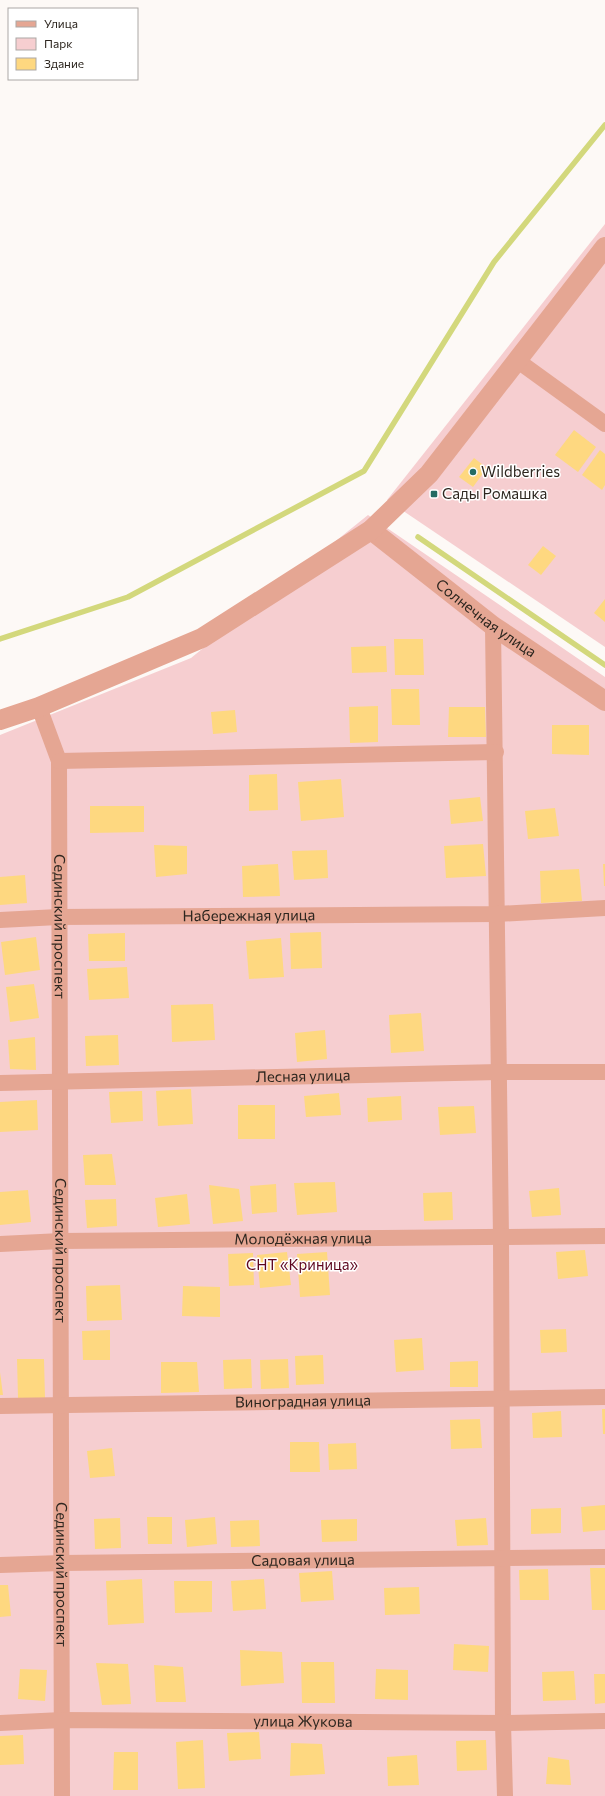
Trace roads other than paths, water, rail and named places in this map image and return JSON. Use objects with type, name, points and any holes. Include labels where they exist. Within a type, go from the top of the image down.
[{"type":"street","points":[[0,720],[39,708],[202,638],[371,530],[429,474],[605,247]]},
{"type":"street","points":[[518,360],[605,424]]},
{"type":"street","name":"Солнечная улица","points":[[371,530],[493,626],[605,701]]},
{"type":"street","points":[[493,626],[496,752],[501,1238],[504,1558],[503,1723],[505,1796]]},
{"type":"street","name":"Сединский проспект","points":[[39,708],[59,761],[58,917],[62,1404],[62,1796]]},
{"type":"street","points":[[59,761],[496,752]]},
{"type":"street","name":"Набережная улица","points":[[0,920],[58,917],[497,914],[605,908]]},
{"type":"street","name":"Лесная улица","points":[[0,1083],[499,1072],[605,1072]]},
{"type":"street","name":"Молодёжная улица","points":[[0,1244],[61,1241],[605,1236]]},
{"type":"street","name":"Виноградная улица","points":[[0,1406],[605,1397]]},
{"type":"street","name":"Садовая улица","points":[[0,1565],[605,1557]]},
{"type":"street","name":"улица Жукова","points":[[0,1723],[62,1720],[503,1723],[605,1721]]},
{"type":"waterway","points":[[0,639],[128,597],[364,471],[494,262],[605,125]]},
{"type":"waterway","points":[[418,537],[605,665]]},
{"type":"place","name":"Wildberries","points":[[473,472]]},
{"type":"place","name":"Сады Ромашка","points":[[434,494]]},
{"type":"park label","name":"СНТ «Криница»","points":[[302,1265]]}]
